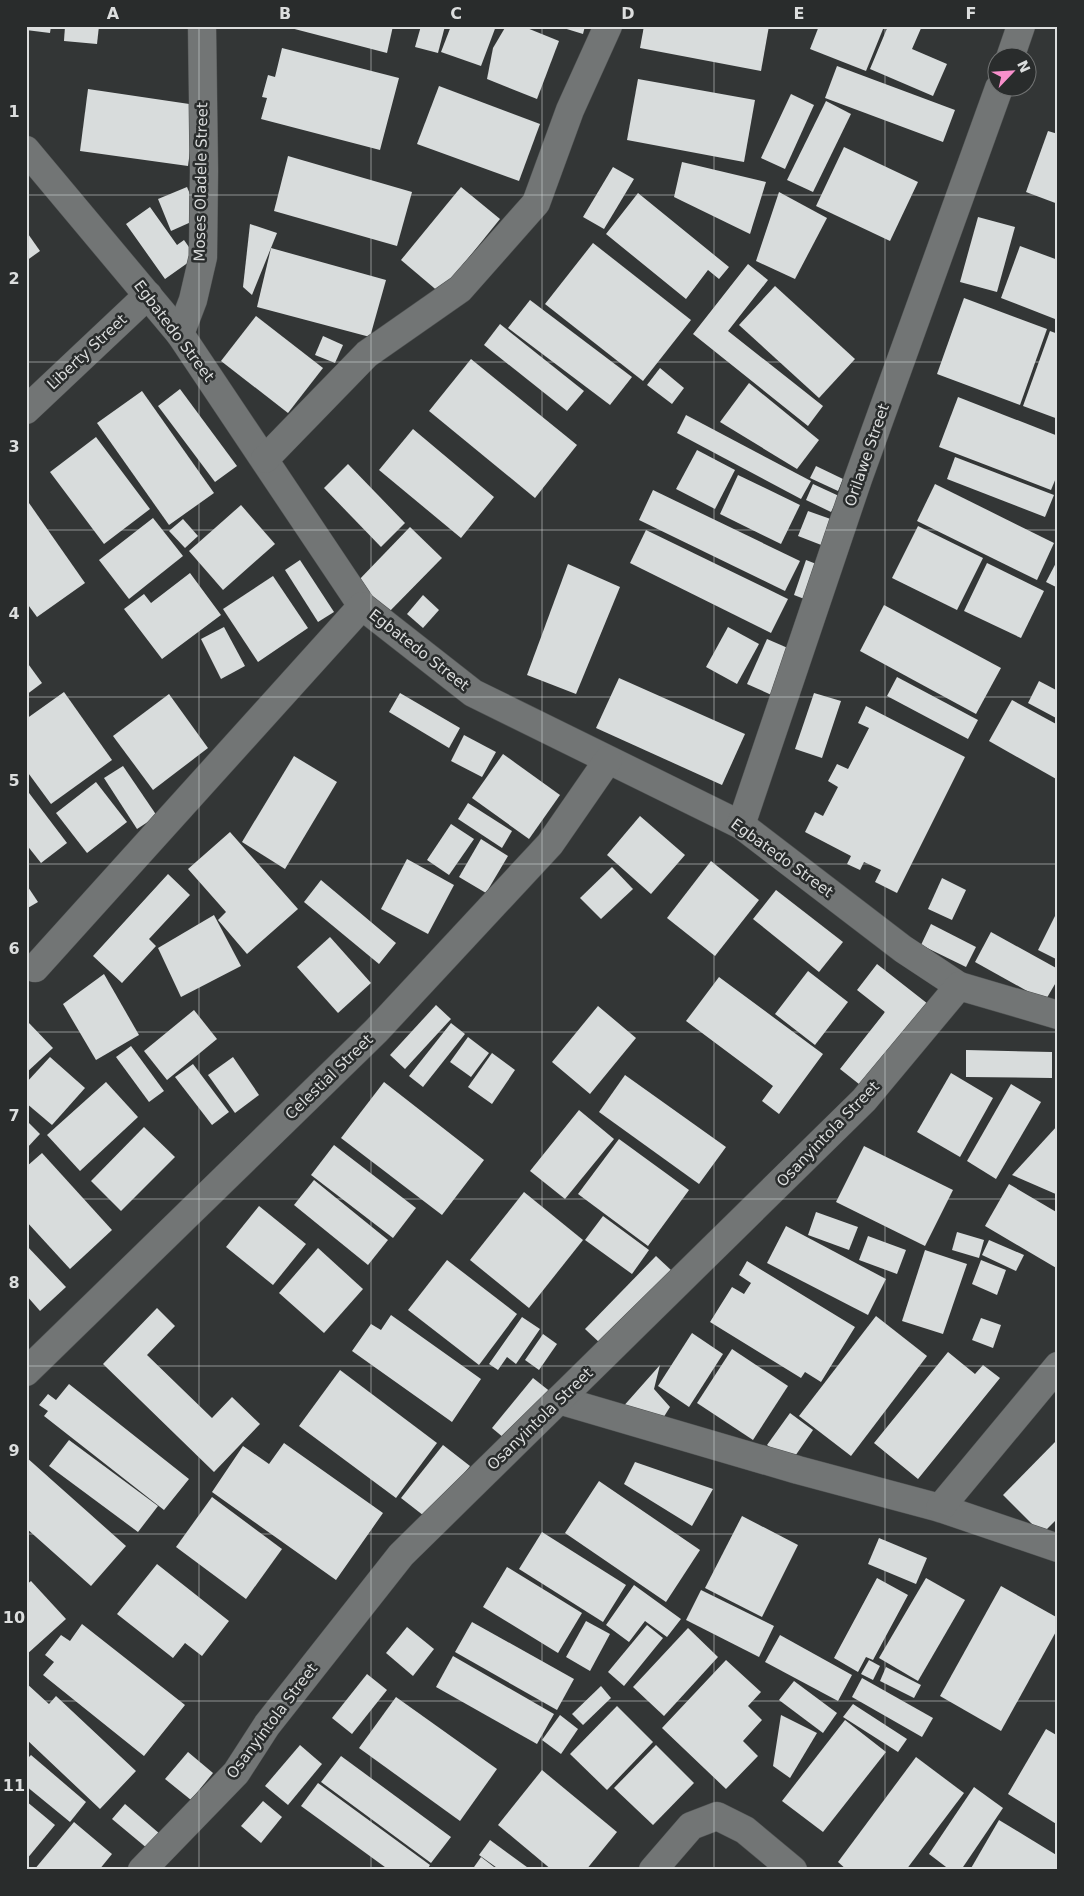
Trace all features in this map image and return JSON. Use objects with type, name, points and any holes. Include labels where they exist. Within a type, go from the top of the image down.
[{"type":"street","name":"Moses Oladele Street","points":[[180,334],[193,300],[203,257],[202,26]]},
{"type":"street","points":[[265,459],[367,354],[460,289],[536,203],[570,110],[608,26]]},
{"type":"street","points":[[1013,48],[1021,26]]},
{"type":"street","name":"Orilawe Street","points":[[741,825],[858,478],[995,98]]},
{"type":"street","name":"Egbatedo Street","points":[[26,150],[180,334],[362,606],[474,693],[741,825],[904,949],[959,986],[1058,1015]]},
{"type":"street","name":"Liberty Street","points":[[26,410],[148,295]]},
{"type":"street","points":[[35,968],[362,606]]},
{"type":"street","name":"Celestial Street","points":[[26,1372],[376,1031],[550,844],[608,760]]},
{"type":"street","name":"Osanyintola Street","points":[[142,1870],[236,1772],[267,1725],[401,1555],[864,1100],[959,986]]},
{"type":"street","points":[[940,1508],[1058,1366]]},
{"type":"street","points":[[559,1400],[798,1470],[940,1508],[1058,1548]]},
{"type":"street","points":[[653,1870],[691,1826],[717,1816],[745,1830],[793,1870]]},
{"type":"building","points":[[26,26],[51,26],[50,33],[26,30]]},
{"type":"building","points":[[65,26],[99,26],[97,44],[64,41]]},
{"type":"building","points":[[283,26],[393,26],[387,53]]},
{"type":"building","points":[[421,26],[445,26],[438,53],[415,47]]},
{"type":"building","points":[[451,26],[496,26],[481,66],[441,52]]},
{"type":"building","points":[[506,26],[522,26],[559,41],[537,99],[487,79],[493,48]]},
{"type":"building","points":[[557,26],[585,26],[583,34]]},
{"type":"building","points":[[644,26],[769,26],[761,71],[640,48]]},
{"type":"building","points":[[819,26],[876,26],[883,29],[866,71],[810,49]]},
{"type":"building","points":[[888,26],[922,26],[912,49],[947,64],[933,96],[870,69]]},
{"type":"building","points":[[282,48],[399,78],[380,150],[261,119],[267,98],[262,97],[268,75],[275,77]]},
{"type":"building","points":[[837,66],[955,110],[943,142],[825,98]]},
{"type":"building","points":[[638,79],[755,100],[744,162],[627,140]]},
{"type":"building","points":[[439,86],[540,124],[519,181],[417,144]]},
{"type":"building","points":[[88,89],[196,105],[188,166],[80,151]]},
{"type":"building","points":[[791,94],[814,105],[785,169],[761,158]]},
{"type":"building","points":[[826,101],[851,114],[813,192],[787,180]]},
{"type":"building","points":[[1048,131],[1058,134],[1058,204],[1026,192]]},
{"type":"building","points":[[844,147],[918,182],[890,241],[816,206]]},
{"type":"building","points":[[288,156],[412,192],[397,246],[274,211]]},
{"type":"building","points":[[682,162],[766,182],[750,234],[674,197]]},
{"type":"building","points":[[613,167],[634,179],[604,229],[583,217]]},
{"type":"building","points":[[187,187],[200,218],[171,231],[158,199]]},
{"type":"building","points":[[461,187],[500,219],[440,293],[401,260]]},
{"type":"building","points":[[779,192],[827,218],[795,279],[756,261]]},
{"type":"building","points":[[638,193],[729,267],[719,279],[708,270],[686,299],[606,234]]},
{"type":"building","points":[[150,207],[177,245],[184,240],[196,257],[165,279],[126,224]]},
{"type":"building","points":[[978,217],[1015,227],[997,292],[960,282]]},
{"type":"building","points":[[250,224],[277,233],[252,295],[243,287]]},
{"type":"building","points":[[26,231],[40,251],[26,261]]},
{"type":"building","points":[[593,243],[691,320],[643,381],[545,304]]},
{"type":"building","points":[[1020,246],[1058,260],[1058,312],[1055,319],[1001,298]]},
{"type":"building","points":[[271,248],[386,280],[370,337],[257,307]]},
{"type":"building","points":[[748,264],[768,280],[728,331],[823,406],[808,426],[693,334]]},
{"type":"building","points":[[775,286],[855,359],[819,398],[739,325]]},
{"type":"building","points":[[964,298],[1047,329],[1020,405],[937,374]]},
{"type":"building","points":[[530,300],[632,377],[610,405],[508,328]]},
{"type":"building","points":[[256,316],[323,368],[288,413],[221,361]]},
{"type":"building","points":[[500,324],[584,391],[567,411],[484,345]]},
{"type":"building","points":[[1050,331],[1058,334],[1058,419],[1023,406]]},
{"type":"building","points":[[323,336],[343,345],[335,363],[315,355]]},
{"type":"building","points":[[471,359],[577,445],[535,498],[429,411]]},
{"type":"building","points":[[660,368],[684,388],[672,404],[647,385]]},
{"type":"building","points":[[749,383],[819,440],[797,469],[720,422]]},
{"type":"building","points":[[180,389],[237,466],[215,482],[158,406]]},
{"type":"building","points":[[142,391],[214,493],[169,525],[97,423]]},
{"type":"building","points":[[958,397],[1058,436],[1058,473],[1051,490],[939,447]]},
{"type":"building","points":[[686,415],[811,481],[801,499],[677,433]]},
{"type":"building","points":[[413,429],[494,497],[461,538],[379,470]]},
{"type":"building","points":[[96,437],[150,509],[104,544],[50,472]]},
{"type":"building","points":[[697,450],[735,470],[715,509],[676,489]]},
{"type":"building","points":[[955,457],[1054,495],[1045,517],[947,479]]},
{"type":"building","points":[[348,464],[405,523],[381,547],[324,488]]},
{"type":"building","points":[[816,466],[843,479],[838,491],[810,478]]},
{"type":"building","points":[[738,475],[800,505],[781,544],[720,514]]},
{"type":"building","points":[[813,484],[839,496],[831,512],[806,500]]},
{"type":"building","points":[[935,484],[1054,543],[1037,580],[917,521]]},
{"type":"building","points":[[653,490],[800,561],[785,591],[639,520]]},
{"type":"building","points":[[29,503],[85,583],[37,617],[26,602],[26,505]]},
{"type":"building","points":[[241,505],[275,544],[223,590],[189,551]]},
{"type":"building","points":[[808,511],[839,522],[829,548],[798,536]]},
{"type":"building","points":[[153,518],[183,556],[129,599],[99,560]]},
{"type":"building","points":[[183,519],[198,536],[185,548],[169,531]]},
{"type":"building","points":[[918,526],[983,558],[957,610],[892,578]]},
{"type":"building","points":[[410,527],[442,558],[387,614],[356,583]]},
{"type":"building","points":[[646,530],[788,599],[771,633],[630,563]]},
{"type":"building","points":[[1058,559],[1058,588],[1046,582]]},
{"type":"building","points":[[300,560],[334,612],[318,622],[285,570]]},
{"type":"building","points":[[806,560],[819,565],[807,600],[794,595]]},
{"type":"building","points":[[987,563],[1044,591],[1021,638],[964,611]]},
{"type":"building","points":[[568,564],[620,587],[576,694],[527,675]]},
{"type":"building","points":[[190,573],[221,615],[162,659],[124,609],[144,594],[151,603]]},
{"type":"building","points":[[273,576],[308,628],[258,662],[223,609]]},
{"type":"building","points":[[423,595],[439,610],[423,628],[407,614]]},
{"type":"building","points":[[884,605],[1001,668],[976,714],[860,651]]},
{"type":"building","points":[[224,627],[245,666],[221,679],[201,639]]},
{"type":"building","points":[[728,627],[759,644],[737,684],[706,667]]},
{"type":"building","points":[[767,639],[797,652],[776,697],[747,684]]},
{"type":"building","points":[[26,661],[42,683],[26,695]]},
{"type":"building","points":[[897,677],[978,720],[968,739],[887,696]]},
{"type":"building","points":[[619,678],[745,734],[722,785],[596,728]]},
{"type":"building","points":[[1039,681],[1058,691],[1058,719],[1028,703]]},
{"type":"building","points":[[64,692],[112,760],[51,804],[26,770],[26,719]]},
{"type":"building","points":[[400,693],[460,728],[449,748],[389,712]]},
{"type":"building","points":[[814,693],[841,701],[822,758],[795,749]]},
{"type":"building","points":[[169,694],[208,748],[153,790],[113,736]]},
{"type":"building","points":[[1012,700],[1058,725],[1058,780],[989,741]]},
{"type":"building","points":[[866,706],[965,757],[897,893],[875,882],[881,870],[864,862],[860,870],[847,864],[851,856],[805,832],[815,812],[823,816],[838,787],[828,781],[837,764],[848,769],[869,728],[858,723]]},
{"type":"building","points":[[464,735],[496,752],[482,777],[451,761]]},
{"type":"building","points":[[503,754],[560,795],[529,839],[472,798]]},
{"type":"building","points":[[294,756],[337,782],[285,869],[242,842]]},
{"type":"building","points":[[123,766],[157,816],[137,829],[104,778]]},
{"type":"building","points":[[96,782],[127,822],[87,853],[56,813]]},
{"type":"building","points":[[26,789],[67,843],[41,863],[26,844]]},
{"type":"building","points":[[468,803],[512,831],[502,848],[458,819]]},
{"type":"building","points":[[640,816],[685,855],[651,894],[607,855]]},
{"type":"building","points":[[451,824],[474,839],[449,875],[427,860]]},
{"type":"building","points":[[230,832],[298,909],[247,954],[218,920],[226,912],[188,869]]},
{"type":"building","points":[[481,839],[508,856],[486,893],[459,877]]},
{"type":"building","points":[[407,859],[454,885],[428,934],[381,909]]},
{"type":"building","points":[[711,861],[759,900],[715,956],[667,918]]},
{"type":"building","points":[[612,867],[633,889],[601,919],[580,898]]},
{"type":"building","points":[[168,874],[190,895],[149,939],[156,946],[122,983],[93,956]]},
{"type":"building","points":[[942,878],[966,890],[952,920],[928,909]]},
{"type":"building","points":[[321,880],[396,943],[379,964],[304,902]]},
{"type":"building","points":[[26,884],[38,902],[26,909]]},
{"type":"building","points":[[776,890],[843,942],[819,972],[753,919]]},
{"type":"building","points":[[1058,910],[1058,960],[1038,950]]},
{"type":"building","points":[[214,915],[241,966],[181,997],[158,948]]},
{"type":"building","points":[[931,924],[976,947],[966,967],[921,945]]},
{"type":"building","points":[[991,932],[1058,969],[1058,979],[1045,1001],[975,962]]},
{"type":"building","points":[[330,937],[371,983],[338,1013],[297,967]]},
{"type":"building","points":[[877,964],[928,1004],[864,1088],[840,1069],[885,1012],[857,990]]},
{"type":"building","points":[[808,971],[848,1002],[815,1045],[775,1014]]},
{"type":"building","points":[[104,974],[139,1035],[96,1060],[63,1004]]},
{"type":"building","points":[[719,977],[823,1054],[779,1114],[762,1101],[773,1086],[686,1021]]},
{"type":"building","points":[[436,1005],[451,1019],[405,1069],[390,1055]]},
{"type":"building","points":[[598,1006],[636,1038],[590,1094],[552,1062]]},
{"type":"building","points":[[194,1010],[217,1039],[167,1080],[144,1051]]},
{"type":"building","points":[[29,1023],[53,1048],[26,1073],[26,1025]]},
{"type":"building","points":[[451,1023],[465,1034],[423,1087],[409,1076]]},
{"type":"building","points":[[468,1037],[489,1053],[471,1077],[450,1062]]},
{"type":"building","points":[[131,1046],[164,1091],[149,1102],[116,1057]]},
{"type":"building","points":[[966,1050],[1052,1052],[1052,1078],[966,1077]]},
{"type":"building","points":[[492,1053],[515,1070],[492,1104],[468,1087]]},
{"type":"building","points":[[50,1057],[85,1088],[52,1125],[26,1103],[26,1083]]},
{"type":"building","points":[[233,1057],[259,1095],[235,1113],[208,1075]]},
{"type":"building","points":[[193,1064],[229,1112],[212,1125],[175,1077]]},
{"type":"building","points":[[951,1073],[993,1098],[960,1157],[917,1132]]},
{"type":"building","points":[[625,1075],[726,1147],[699,1184],[599,1112]]},
{"type":"building","points":[[106,1082],[138,1117],[80,1171],[47,1135]]},
{"type":"building","points":[[384,1082],[484,1160],[442,1215],[341,1138]]},
{"type":"building","points":[[1011,1084],[1041,1102],[996,1179],[967,1161]]},
{"type":"building","points":[[579,1110],[614,1139],[565,1199],[530,1171]]},
{"type":"building","points":[[26,1120],[40,1134],[26,1149]]},
{"type":"building","points":[[1058,1125],[1058,1195],[1012,1175]]},
{"type":"building","points":[[144,1127],[175,1157],[121,1211],[91,1181]]},
{"type":"building","points":[[619,1139],[689,1190],[648,1246],[578,1194]]},
{"type":"building","points":[[334,1145],[416,1208],[393,1238],[311,1175]]},
{"type":"building","points":[[864,1146],[953,1190],[925,1246],[836,1202]]},
{"type":"building","points":[[42,1153],[112,1230],[70,1269],[26,1221],[26,1167]]},
{"type":"building","points":[[314,1180],[388,1240],[368,1265],[294,1205]]},
{"type":"building","points":[[1009,1184],[1058,1213],[1058,1269],[985,1226]]},
{"type":"building","points":[[524,1192],[583,1240],[529,1308],[470,1260]]},
{"type":"building","points":[[259,1206],[306,1244],[273,1285],[226,1247]]},
{"type":"building","points":[[816,1212],[858,1227],[849,1250],[808,1235]]},
{"type":"building","points":[[603,1216],[649,1250],[632,1274],[585,1240]]},
{"type":"building","points":[[786,1226],[886,1279],[868,1315],[767,1263]]},
{"type":"building","points":[[957,1232],[984,1240],[979,1258],[952,1250]]},
{"type":"building","points":[[868,1236],[906,1250],[897,1274],[859,1260]]},
{"type":"building","points":[[989,1240],[1024,1255],[1016,1271],[982,1255]]},
{"type":"building","points":[[26,1245],[66,1287],[40,1311],[26,1295]]},
{"type":"building","points":[[318,1248],[363,1289],[324,1333],[279,1293]]},
{"type":"building","points":[[925,1250],[967,1264],[943,1334],[902,1321]]},
{"type":"building","points":[[656,1256],[672,1271],[601,1344],[585,1329]]},
{"type":"building","points":[[447,1260],[517,1314],[479,1365],[408,1310]]},
{"type":"building","points":[[981,1260],[1006,1270],[997,1295],[972,1284]]},
{"type":"building","points":[[747,1261],[855,1327],[821,1382],[805,1372],[801,1378],[710,1322],[732,1287],[744,1294],[751,1283],[739,1275]]},
{"type":"building","points":[[157,1308],[175,1326],[147,1355],[212,1418],[232,1397],[260,1424],[214,1472],[103,1364]]},
{"type":"building","points":[[391,1315],[481,1379],[452,1422],[352,1351],[371,1324],[381,1330]]},
{"type":"building","points":[[876,1316],[927,1356],[851,1456],[799,1416]]},
{"type":"building","points":[[522,1317],[540,1329],[516,1364],[507,1357],[498,1370],[489,1364]]},
{"type":"building","points":[[981,1318],[1001,1325],[993,1348],[972,1340]]},
{"type":"building","points":[[692,1333],[723,1354],[689,1407],[658,1386]]},
{"type":"building","points":[[543,1334],[557,1344],[539,1370],[525,1360]]},
{"type":"building","points":[[732,1349],[788,1386],[753,1440],[697,1403]]},
{"type":"building","points":[[948,1352],[975,1374],[983,1365],[1000,1378],[918,1479],[874,1443]]},
{"type":"building","points":[[660,1365],[654,1389],[670,1407],[660,1423],[621,1409]]},
{"type":"building","points":[[340,1370],[437,1443],[396,1498],[299,1426]]},
{"type":"building","points":[[533,1378],[552,1393],[510,1443],[492,1428]]},
{"type":"building","points":[[69,1384],[189,1479],[164,1510],[44,1416],[48,1411],[39,1405],[48,1394],[56,1400]]},
{"type":"building","points":[[790,1413],[813,1430],[791,1462],[767,1445]]},
{"type":"building","points":[[1058,1439],[1058,1518],[1042,1534],[1003,1495]]},
{"type":"building","points":[[69,1440],[158,1506],[138,1532],[49,1466]]},
{"type":"building","points":[[284,1443],[383,1513],[336,1580],[212,1492],[243,1446],[269,1464]]},
{"type":"building","points":[[443,1445],[470,1466],[428,1519],[401,1498]]},
{"type":"building","points":[[26,1457],[126,1546],[91,1586],[26,1528]]},
{"type":"building","points":[[635,1462],[713,1489],[692,1526],[624,1484]]},
{"type":"building","points":[[599,1481],[700,1550],[666,1602],[565,1533]]},
{"type":"building","points":[[212,1497],[282,1549],[246,1599],[176,1547]]},
{"type":"building","points":[[742,1516],[798,1545],[762,1617],[705,1588]]},
{"type":"building","points":[[542,1532],[626,1585],[603,1622],[519,1569]]},
{"type":"building","points":[[879,1538],[927,1558],[916,1584],[868,1564]]},
{"type":"building","points":[[157,1564],[229,1621],[202,1656],[185,1643],[173,1658],[117,1614]]},
{"type":"building","points":[[507,1567],[582,1613],[558,1653],[483,1607]]},
{"type":"building","points":[[877,1578],[908,1595],[873,1660],[866,1657],[858,1672],[834,1658]]},
{"type":"building","points":[[926,1578],[965,1600],[918,1681],[879,1658]]},
{"type":"building","points":[[31,1581],[66,1619],[26,1655],[26,1585]]},
{"type":"building","points":[[634,1585],[681,1619],[667,1637],[645,1621],[629,1642],[606,1625]]},
{"type":"building","points":[[1001,1586],[1058,1618],[1058,1628],[1001,1731],[940,1696]]},
{"type":"building","points":[[701,1590],[774,1626],[759,1657],[686,1620]]},
{"type":"building","points":[[586,1621],[610,1634],[590,1671],[566,1657]]},
{"type":"building","points":[[472,1622],[574,1679],[557,1710],[455,1652]]},
{"type":"building","points":[[82,1624],[185,1705],[144,1756],[43,1675],[54,1662],[45,1655],[61,1635],[70,1641]]},
{"type":"building","points":[[647,1625],[663,1638],[624,1686],[608,1672]]},
{"type":"building","points":[[407,1627],[434,1649],[413,1676],[386,1653]]},
{"type":"building","points":[[688,1628],[718,1657],[664,1716],[633,1687]]},
{"type":"building","points":[[780,1635],[852,1675],[838,1701],[765,1662]]},
{"type":"building","points":[[453,1656],[554,1714],[537,1744],[436,1687]]},
{"type":"building","points":[[726,1660],[761,1692],[748,1706],[762,1720],[743,1741],[758,1756],[726,1789],[662,1728]]},
{"type":"building","points":[[869,1660],[880,1666],[873,1680],[861,1674]]},
{"type":"building","points":[[886,1667],[921,1685],[914,1698],[880,1681]]},
{"type":"building","points":[[367,1674],[387,1690],[352,1734],[332,1718]]},
{"type":"building","points":[[862,1678],[933,1718],[922,1737],[852,1697]]},
{"type":"building","points":[[794,1681],[837,1713],[823,1733],[779,1700]]},
{"type":"building","points":[[26,1683],[49,1704],[56,1696],[136,1771],[100,1809],[26,1739]]},
{"type":"building","points":[[601,1686],[611,1698],[583,1725],[572,1714]]},
{"type":"building","points":[[396,1697],[497,1769],[460,1821],[359,1748]]},
{"type":"building","points":[[853,1704],[907,1739],[898,1752],[843,1717]]},
{"type":"building","points":[[617,1706],[653,1742],[607,1790],[570,1754]]},
{"type":"building","points":[[560,1715],[578,1729],[561,1754],[542,1740]]},
{"type":"building","points":[[781,1715],[817,1733],[790,1778],[773,1766]]},
{"type":"building","points":[[845,1720],[886,1752],[823,1832],[782,1801]]},
{"type":"building","points":[[1046,1729],[1058,1736],[1058,1825],[1008,1794]]},
{"type":"building","points":[[300,1745],[322,1764],[288,1805],[265,1786]]},
{"type":"building","points":[[656,1745],[694,1783],[653,1825],[614,1788]]},
{"type":"building","points":[[188,1752],[213,1773],[191,1800],[165,1779]]},
{"type":"building","points":[[31,1755],[86,1802],[70,1822],[26,1786],[26,1760]]},
{"type":"building","points":[[341,1756],[451,1837],[431,1863],[321,1782]]},
{"type":"building","points":[[916,1757],[964,1793],[906,1870],[847,1870],[838,1862]]},
{"type":"building","points":[[542,1770],[617,1832],[586,1870],[552,1870],[498,1825]]},
{"type":"building","points":[[318,1783],[430,1865],[427,1870],[389,1870],[301,1806]]},
{"type":"building","points":[[974,1787],[1003,1808],[961,1870],[950,1870],[929,1854]]},
{"type":"building","points":[[26,1801],[55,1825],[26,1860]]},
{"type":"building","points":[[263,1801],[282,1817],[261,1843],[241,1826]]},
{"type":"building","points":[[125,1804],[160,1834],[148,1849],[112,1819]]},
{"type":"building","points":[[999,1820],[1058,1856],[1058,1870],[970,1870]]},
{"type":"building","points":[[74,1822],[112,1854],[99,1870],[34,1870]]},
{"type":"building","points":[[490,1840],[531,1870],[500,1870],[479,1855]]},
{"type":"building","points":[[481,1857],[498,1870],[472,1870]]}]
